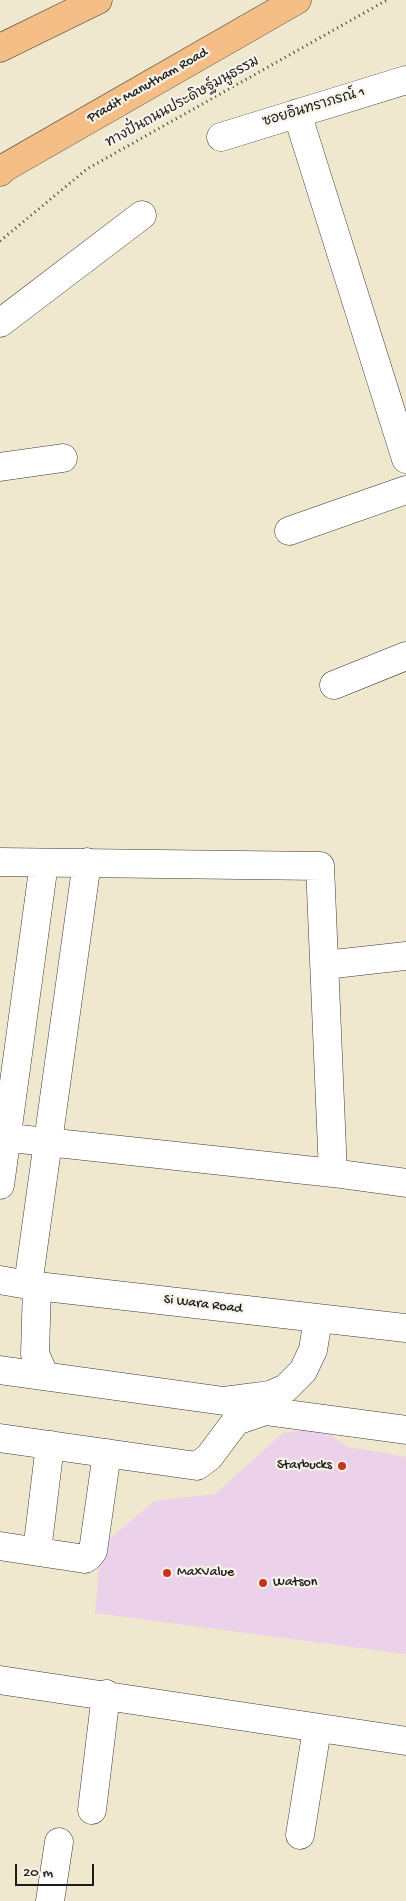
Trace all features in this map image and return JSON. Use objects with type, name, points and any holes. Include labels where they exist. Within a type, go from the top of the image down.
[{"type":"main road","name":"Pradit Manutham Road","points":[[1,170],[297,0]]},
{"type":"main road","points":[[0,48],[93,2]]},
{"type":"street","name":"ซอยอินทราภรณ์ 1","points":[[221,137],[406,80]]},
{"type":"street","points":[[297,113],[406,459]]},
{"type":"street","points":[[0,323],[142,216]]},
{"type":"street","points":[[0,467],[63,458]]},
{"type":"street","points":[[289,531],[406,490]]},
{"type":"street","points":[[334,685],[406,656]]},
{"type":"street","points":[[0,862],[320,866],[333,1173]]},
{"type":"street","points":[[0,1185],[3,1137],[44,862]]},
{"type":"street","points":[[45,1376],[35,1354],[32,1285],[48,1142],[87,862]]},
{"type":"street","points":[[325,965],[406,956]]},
{"type":"street","points":[[3,1137],[333,1173],[406,1183]]},
{"type":"street","name":"Si Wara Road","points":[[0,1280],[406,1328]]},
{"type":"street","points":[[0,1370],[224,1402],[270,1395],[286,1388],[302,1371],[313,1350],[318,1318]]},
{"type":"street","points":[[0,1438],[197,1466],[209,1457],[236,1422],[265,1411],[406,1430]]},
{"type":"street","points":[[36,1551],[50,1445]]},
{"type":"street","points":[[0,1546],[85,1558],[93,1551],[107,1453]]},
{"type":"street","points":[[0,1680],[106,1694],[318,1729],[406,1741]]},
{"type":"street","points":[[92,1810],[106,1694]]},
{"type":"street","points":[[300,1836],[318,1729]]},
{"type":"street","points":[[50,1901],[59,1842]]},
{"type":"path","name":"ทางปั่นถนนประดิษฐ์มนูธรรม","points":[[0,241],[87,169],[387,0]]},
{"type":"shaded area","points":[[321,1428],[347,1447],[406,1457],[406,1654],[95,1613],[101,1547],[154,1501],[215,1494],[283,1433]]},
{"type":"place","name":"Starbucks","points":[[342,1466]]},
{"type":"place","name":"MaxValue","points":[[167,1573]]},
{"type":"place","name":"Watson","points":[[263,1583]]}]
